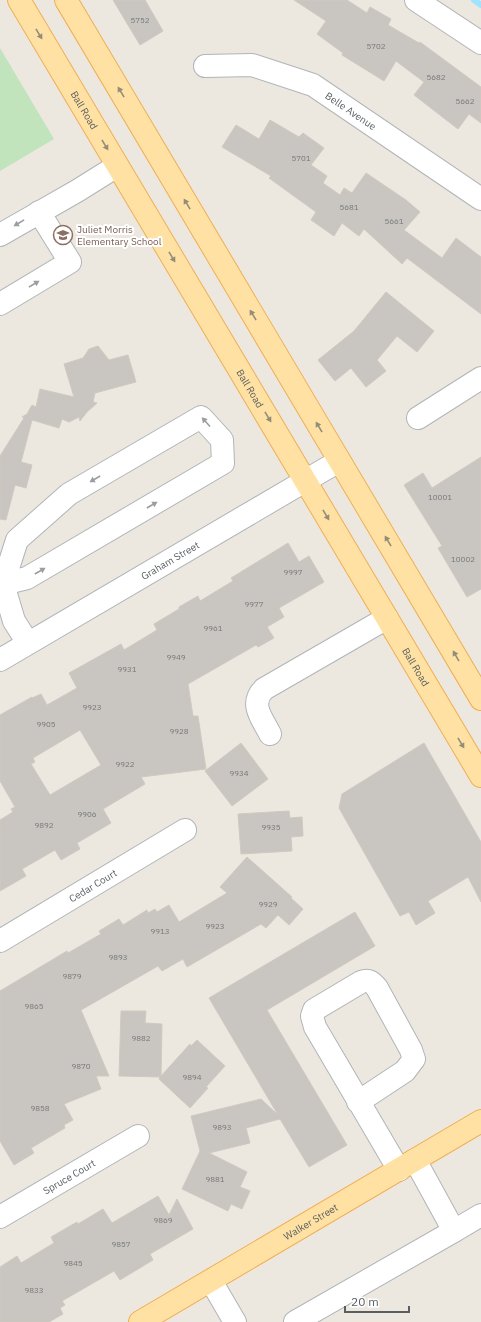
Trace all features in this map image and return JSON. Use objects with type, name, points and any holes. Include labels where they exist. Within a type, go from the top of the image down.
[{"type":"main road","name":"Ball Road","points":[[19,0],[481,776]]},
{"type":"main road","points":[[66,0],[481,699]]},
{"type":"main road","name":"Walker Street","points":[[140,1322],[481,1121]]},
{"type":"street","points":[[416,0],[481,43]]},
{"type":"street","name":"Belle Avenue","points":[[205,66],[252,65],[313,85],[481,199]]},
{"type":"street","points":[[0,235],[118,166]]},
{"type":"street","points":[[0,304],[70,262],[39,212]]},
{"type":"street","points":[[418,418],[481,378]]},
{"type":"street","points":[[3,584],[27,578],[223,463],[222,440],[201,417],[69,494],[17,540],[3,584],[14,621],[28,643]]},
{"type":"street","name":"Graham Street","points":[[0,660],[339,461]]},
{"type":"street","points":[[270,734],[256,706],[258,695],[264,689],[387,618]]},
{"type":"street","name":"Cedar Court","points":[[0,941],[185,830]]},
{"type":"street","points":[[358,1102],[405,1071],[414,1059],[411,1050],[377,988],[372,982],[367,980],[361,982],[314,1010],[312,1016],[315,1027],[358,1102],[407,1165],[454,1231]]},
{"type":"street","name":"Spruce Court","points":[[0,1218],[138,1136]]},
{"type":"street","points":[[295,1322],[481,1215]]},
{"type":"street","points":[[210,1281],[235,1322]]},
{"type":"green space","points":[[0,48],[54,139],[0,171]]},
{"type":"building","points":[[113,0],[145,0],[163,31],[140,45]]},
{"type":"building","points":[[294,0],[347,0],[367,13],[370,7],[391,19],[388,25],[419,43],[420,42],[481,87],[481,123],[469,114],[458,129],[414,95],[424,82],[396,61],[384,81],[342,55],[343,53],[317,34],[326,21]]},
{"type":"building","points":[[270,120],[299,137],[303,133],[324,148],[311,165],[327,176],[323,183],[340,195],[344,188],[352,193],[366,173],[406,200],[420,212],[404,230],[442,258],[456,238],[481,257],[481,314],[407,258],[402,264],[364,229],[359,236],[342,223],[334,236],[311,220],[316,212],[269,178],[271,176],[222,147],[236,125],[259,139]]},
{"type":"building","points":[[386,292],[434,331],[417,352],[397,336],[377,360],[386,371],[366,387],[351,368],[335,381],[318,360],[354,331]]},
{"type":"building","points":[[98,346],[109,360],[128,355],[136,382],[95,393],[93,402],[97,403],[80,421],[79,417],[69,422],[62,419],[59,428],[32,420],[21,462],[32,465],[26,488],[15,485],[6,520],[0,519],[0,456],[24,418],[22,417],[27,414],[32,405],[36,407],[40,389],[74,397],[64,364],[83,358],[89,349]]},
{"type":"building","points":[[481,457],[481,589],[467,597],[438,548],[442,546],[404,485],[423,473],[432,488]]},
{"type":"building","points":[[288,543],[299,562],[309,556],[324,582],[279,608],[284,617],[267,627],[274,638],[258,647],[256,645],[188,684],[193,716],[198,716],[206,769],[141,777],[145,784],[103,809],[111,823],[77,843],[80,849],[61,860],[55,850],[22,869],[26,876],[0,891],[0,820],[13,812],[11,809],[15,807],[0,781],[0,715],[32,697],[41,694],[47,705],[77,688],[69,673],[121,644],[124,650],[157,630],[154,624],[179,609],[179,607],[198,596],[200,601],[233,581],[231,578]],"holes":[[[80,730],[101,765],[50,795],[31,764],[35,762],[33,758]]]},
{"type":"building","points":[[241,743],[268,779],[232,806],[205,771]]},
{"type":"building","points":[[424,743],[481,842],[481,902],[468,877],[428,901],[435,913],[416,925],[409,912],[400,916],[339,808],[342,794]]},
{"type":"building","points":[[289,811],[290,818],[302,817],[303,836],[291,837],[292,851],[241,854],[238,814]]},
{"type":"building","points":[[247,857],[292,897],[291,898],[303,909],[289,925],[278,915],[266,928],[261,924],[187,967],[183,959],[162,971],[158,966],[81,1010],[109,1076],[96,1076],[101,1089],[64,1104],[73,1120],[64,1125],[65,1128],[31,1148],[34,1153],[14,1165],[0,1141],[0,991],[67,951],[68,953],[101,934],[99,931],[119,919],[123,925],[147,910],[148,913],[155,909],[157,912],[169,905],[179,922],[227,893],[220,887]]},
{"type":"building","points":[[355,912],[375,946],[267,1010],[347,1145],[309,1167],[280,1119],[246,1128],[250,1143],[209,1153],[247,1172],[240,1187],[250,1191],[242,1209],[231,1204],[228,1211],[182,1189],[200,1151],[191,1116],[261,1099],[278,1115],[209,998]]},
{"type":"building","points":[[121,1011],[146,1011],[145,1023],[162,1024],[161,1076],[190,1044],[191,1046],[197,1040],[225,1066],[190,1108],[159,1079],[160,1077],[119,1076]]},
{"type":"building","points":[[158,1196],[169,1215],[177,1199],[193,1229],[150,1254],[153,1260],[120,1280],[114,1271],[62,1301],[65,1305],[60,1308],[63,1314],[49,1322],[0,1322],[0,1267],[17,1256],[21,1263],[54,1243],[51,1237],[77,1222],[78,1224],[103,1209],[112,1223]]},
{"type":"waterway","points":[[474,0],[481,5]]},
{"type":"place","name":"Juliet Morris Elementary School","points":[[63,235]]}]
